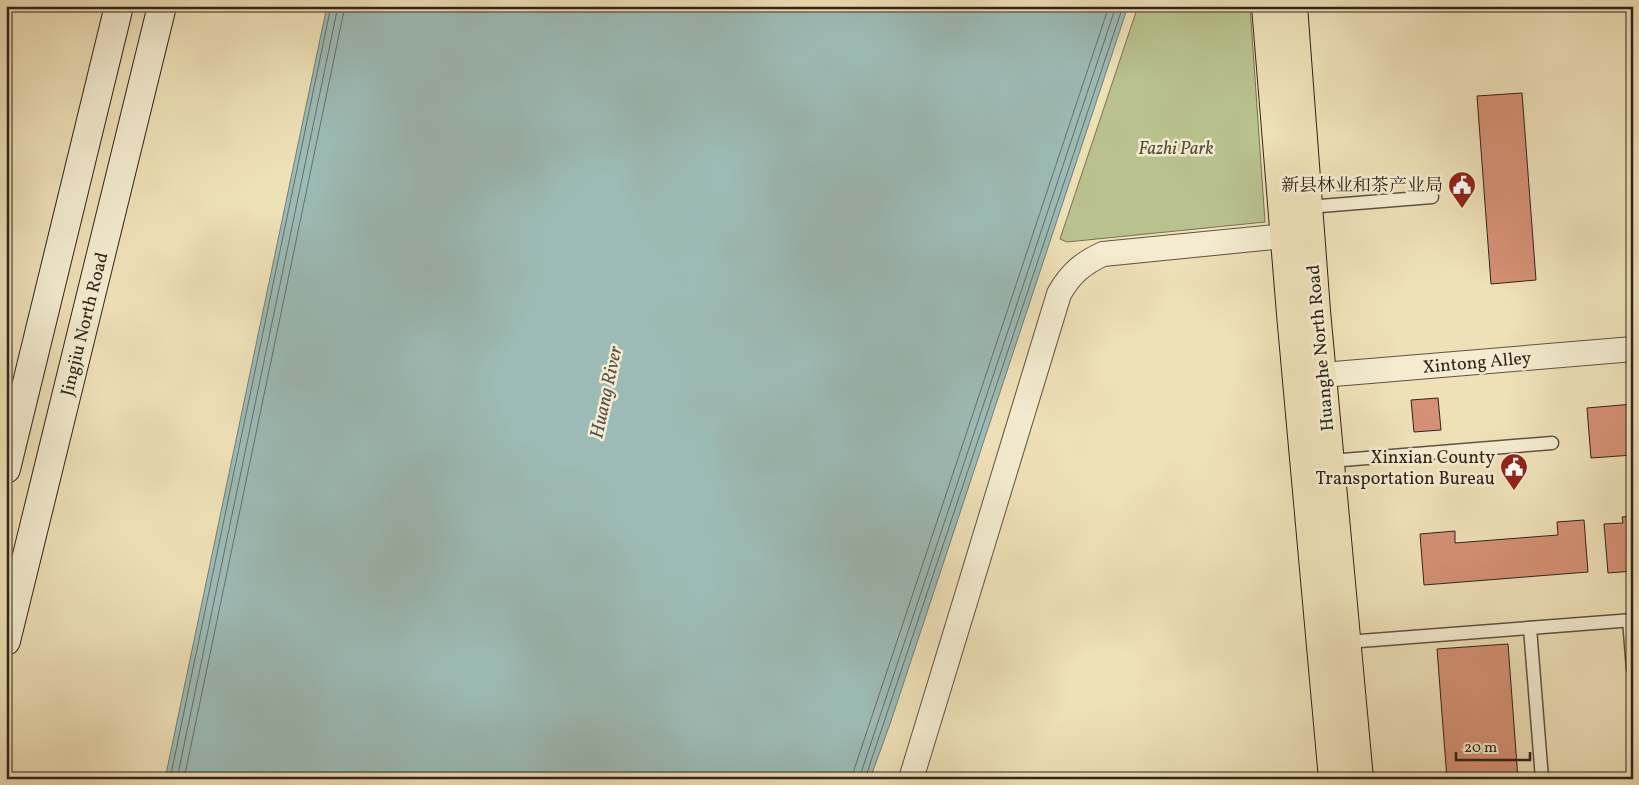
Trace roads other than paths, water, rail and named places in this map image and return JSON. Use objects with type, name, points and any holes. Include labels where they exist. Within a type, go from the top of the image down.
[{"type":"main road","points":[[6,469],[119,6]]},
{"type":"main road","name":"Jingjiu North Road","points":[[6,641],[162,6]]},
{"type":"main road","name":"Huanghe North Road","points":[[1266,6],[1284,236],[1333,779]]},
{"type":"main road","name":"Huanghe North Road","points":[[1292,6],[1322,375],[1359,779]]},
{"type":"street","points":[[911,779],[1059,294],[1067,280],[1077,269],[1103,254],[1284,236]]},
{"type":"street","name":"Xintong Alley","points":[[1322,375],[1633,349]]},
{"type":"lane","points":[[1308,207],[1432,197]]},
{"type":"lane","points":[[1330,461],[1552,443]]},
{"type":"lane","points":[[1347,642],[1631,620],[1633,669]]},
{"type":"lane","points":[[1530,628],[1542,779]]},
{"type":"water","name":"Huang River","points":[[327,6],[1128,6],[890,724],[870,779],[165,779]]},
{"type":"place","name":"新县林业和茶产业局","points":[[1462,209]]},
{"type":"place","name":"Xinxian County Transportation Bureau","points":[[1514,491]]},
{"type":"park label","name":"Fazhi Park","points":[[1176,148]]}]
